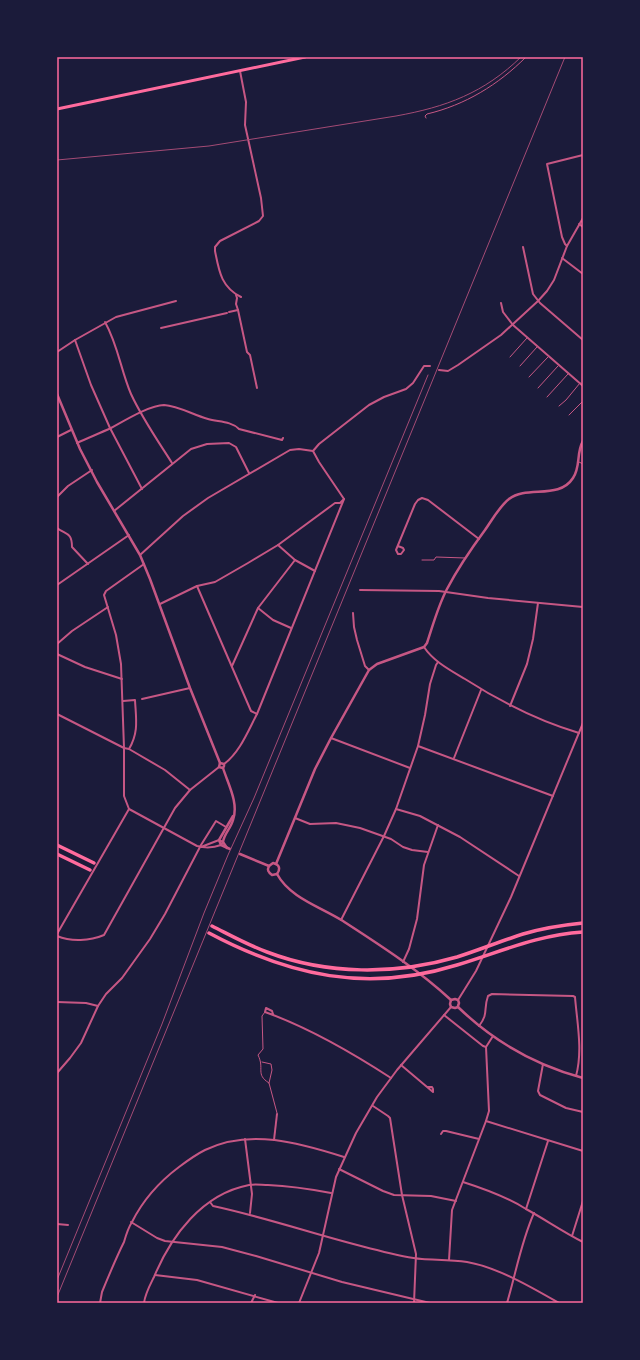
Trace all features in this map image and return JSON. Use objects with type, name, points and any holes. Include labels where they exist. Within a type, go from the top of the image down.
[{"type":"highway","points":[[57,845],[94,863]]},
{"type":"highway","points":[[57,854],[90,870]]},
{"type":"highway","points":[[212,926],[266,952],[290,960],[329,968],[373,970],[397,969],[427,964],[457,957],[545,928],[583,923]]},
{"type":"highway","points":[[209,934],[238,948],[289,968],[345,978],[372,979],[401,977],[432,972],[458,965],[523,943],[546,937],[583,932]]},
{"type":"main road","points":[[57,109],[305,57]]},
{"type":"street","points":[[240,71],[246,102],[246,128],[264,214],[259,221],[220,241],[215,247],[214,251],[220,276],[237,298],[236,304],[247,352],[250,354],[257,388]]},
{"type":"street","points":[[567,246],[562,238],[547,164],[549,162],[583,155]]},
{"type":"street","points":[[439,370],[448,371],[501,336],[538,301],[550,286],[567,246],[583,218]]},
{"type":"street","points":[[579,224],[583,227]]},
{"type":"street","points":[[522,247],[533,294],[538,301],[583,340]]},
{"type":"street","points":[[562,258],[583,274]]},
{"type":"street","points":[[235,294],[241,297]]},
{"type":"street","points":[[57,352],[116,317],[176,301]]},
{"type":"street","points":[[501,303],[503,312],[513,325],[583,386]]},
{"type":"street","points":[[161,328],[238,310]]},
{"type":"street","points":[[106,322],[117,348],[125,378],[140,413],[172,463]]},
{"type":"street","points":[[75,340],[91,385],[110,428],[142,489]]},
{"type":"street","points":[[313,451],[319,444],[369,405],[384,397],[406,389],[414,383],[424,366],[430,366]]},
{"type":"street","points":[[57,394],[77,443],[144,564],[190,688],[220,765],[223,768],[235,803],[234,814],[233,820],[222,844],[215,847],[201,847],[129,809],[124,796],[121,664],[116,635],[104,595],[106,591],[144,564]]},
{"type":"street","points":[[77,443],[140,413],[165,405],[189,411],[192,414],[214,421],[218,420],[236,426],[239,429],[263,436],[282,440],[283,438]]},
{"type":"street","points":[[57,437],[72,430]]},
{"type":"street","points":[[276,864],[316,769],[331,738],[369,670],[377,664],[424,647],[427,643],[446,592],[466,558],[503,505],[515,495],[525,492],[554,490],[570,483],[576,474],[579,462],[579,451],[583,441]]},
{"type":"street","points":[[114,511],[191,448],[207,444],[229,443],[236,447],[249,473]]},
{"type":"street","points":[[140,555],[183,516],[208,498],[249,473],[290,450],[299,449],[313,451]]},
{"type":"street","points":[[313,451],[344,499]]},
{"type":"street","points":[[57,497],[72,483],[92,470]]},
{"type":"street","points":[[398,546],[415,504],[420,498],[428,500],[479,539]]},
{"type":"street","points":[[160,604],[198,586],[215,582],[278,545],[334,503],[340,503],[344,499]]},
{"type":"street","points":[[223,768],[224,764],[244,739],[257,714],[344,499]]},
{"type":"street","points":[[57,528],[70,535],[72,547],[88,564]]},
{"type":"street","points":[[57,585],[129,535]]},
{"type":"street","points":[[278,545],[295,560],[315,571]]},
{"type":"street","points":[[232,666],[258,608],[295,560]]},
{"type":"street","points":[[198,586],[251,711],[257,714]]},
{"type":"street","points":[[360,590],[446,592],[538,603],[583,606]]},
{"type":"street","points":[[510,706],[527,664],[533,639],[538,603]]},
{"type":"street","points":[[57,644],[72,631],[108,607]]},
{"type":"street","points":[[258,608],[273,620],[291,628]]},
{"type":"street","points":[[353,613],[357,640],[365,666],[369,670]]},
{"type":"street","points":[[424,647],[438,662],[481,690],[510,706],[552,725],[579,733]]},
{"type":"street","points":[[57,654],[85,667],[122,679]]},
{"type":"street","points":[[341,920],[384,836],[396,809],[418,746],[430,684],[438,662]]},
{"type":"street","points":[[142,699],[190,688]]},
{"type":"street","points":[[454,758],[481,690]]},
{"type":"street","points":[[122,701],[135,700],[137,730],[135,739],[129,749]]},
{"type":"street","points":[[57,714],[124,748],[129,749],[170,773],[190,790]]},
{"type":"street","points":[[583,723],[495,933],[476,971],[458,1000],[458,1006],[479,1026],[513,1049],[543,1064],[583,1078]]},
{"type":"street","points":[[331,738],[410,768]]},
{"type":"street","points":[[418,746],[454,758],[553,796]]},
{"type":"street","points":[[129,809],[57,935],[64,939],[97,938],[104,935],[175,808],[190,790],[220,765],[224,764]]},
{"type":"street","points":[[396,809],[420,816],[438,825],[460,837],[519,876]]},
{"type":"street","points":[[201,847],[219,840],[234,814]]},
{"type":"street","points":[[295,818],[310,824],[346,824],[384,836],[403,847],[428,852]]},
{"type":"street","points":[[57,1073],[81,1043],[98,1006],[106,994],[122,978],[150,939],[216,820],[226,827]]},
{"type":"street","points":[[403,961],[409,949],[417,919],[424,865],[438,825]]},
{"type":"street","points":[[219,840],[228,848]]},
{"type":"street","points":[[240,854],[268,866]]},
{"type":"street","points":[[268,866],[273,863],[276,864]]},
{"type":"street","points":[[276,864],[279,867],[277,874],[283,884],[403,961],[451,1000],[458,1000]]},
{"type":"street","points":[[268,866],[269,873],[274,875],[277,874]]},
{"type":"street","points":[[479,1026],[486,1015],[488,996],[492,994],[573,996],[576,1012],[579,1054],[576,1076]]},
{"type":"street","points":[[299,1303],[319,1253],[339,1169],[356,1133],[391,1078],[451,1007],[451,1000]]},
{"type":"street","points":[[57,1002],[86,1003],[98,1006]]},
{"type":"street","points":[[451,1007],[454,1008],[458,1006]]},
{"type":"street","points":[[265,1012],[266,1008],[272,1010],[273,1014],[348,1050],[391,1078]]},
{"type":"street","points":[[444,1015],[482,1046],[486,1047]]},
{"type":"street","points":[[449,1260],[452,1210],[489,1111],[486,1047],[493,1036]]},
{"type":"street","points":[[543,1064],[538,1091],[540,1095],[566,1108],[583,1112]]},
{"type":"street","points":[[401,1065],[428,1087]]},
{"type":"street","points":[[372,1106],[390,1118],[402,1196],[415,1244],[416,1258],[414,1303]]},
{"type":"street","points":[[274,1140],[277,1114]]},
{"type":"street","points":[[486,1121],[583,1151]]},
{"type":"street","points":[[441,1134],[443,1131],[479,1139]]},
{"type":"street","points":[[100,1303],[102,1292],[131,1222],[147,1198],[159,1184],[192,1158],[205,1150],[223,1143],[260,1138],[299,1144],[344,1157]]},
{"type":"street","points":[[245,1139],[252,1194],[250,1214]]},
{"type":"street","points":[[526,1208],[548,1141]]},
{"type":"street","points":[[339,1169],[394,1195],[431,1196],[456,1201]]},
{"type":"street","points":[[463,1182],[493,1192],[526,1208],[583,1242]]},
{"type":"street","points":[[144,1303],[162,1259],[172,1241],[184,1225],[210,1202],[227,1193],[251,1185],[297,1187],[332,1194]]},
{"type":"street","points":[[572,1236],[583,1201]]},
{"type":"street","points":[[210,1202],[213,1206],[250,1214],[367,1248],[416,1258],[469,1263],[513,1279],[559,1303]]},
{"type":"street","points":[[507,1303],[526,1232],[534,1213]]},
{"type":"street","points":[[131,1222],[156,1238],[222,1247],[342,1282],[430,1303]]},
{"type":"street","points":[[57,1224],[68,1225]]},
{"type":"street","points":[[155,1275],[197,1280],[255,1295],[278,1303]]},
{"type":"street","points":[[251,1303],[255,1295]]},
{"type":"lane","points":[[426,118],[425,116],[427,114],[460,103],[488,88],[512,70],[526,57]]},
{"type":"lane","points":[[510,357],[528,337]]},
{"type":"lane","points":[[520,366],[538,346]]},
{"type":"lane","points":[[529,377],[549,356]]},
{"type":"lane","points":[[538,388],[559,365]]},
{"type":"lane","points":[[547,397],[569,374]]},
{"type":"lane","points":[[559,406],[580,383]]},
{"type":"lane","points":[[569,415],[583,401]]},
{"type":"lane","points":[[579,462],[583,464]]},
{"type":"lane","points":[[422,560],[434,560],[436,557],[466,558]]},
{"type":"lane","points":[[265,1012],[262,1016],[263,1049],[258,1055],[261,1062],[261,1076],[269,1082]]},
{"type":"lane","points":[[261,1062],[271,1064],[272,1070],[269,1082],[277,1114]]},
{"type":"railway","points":[[57,160],[209,146],[396,116],[431,108],[463,97],[493,80],[521,57]]},
{"type":"railway","points":[[57,1297],[565,57]]},
{"type":"railway","points":[[57,1280],[162,1024],[204,913],[254,798],[428,375]]}]
